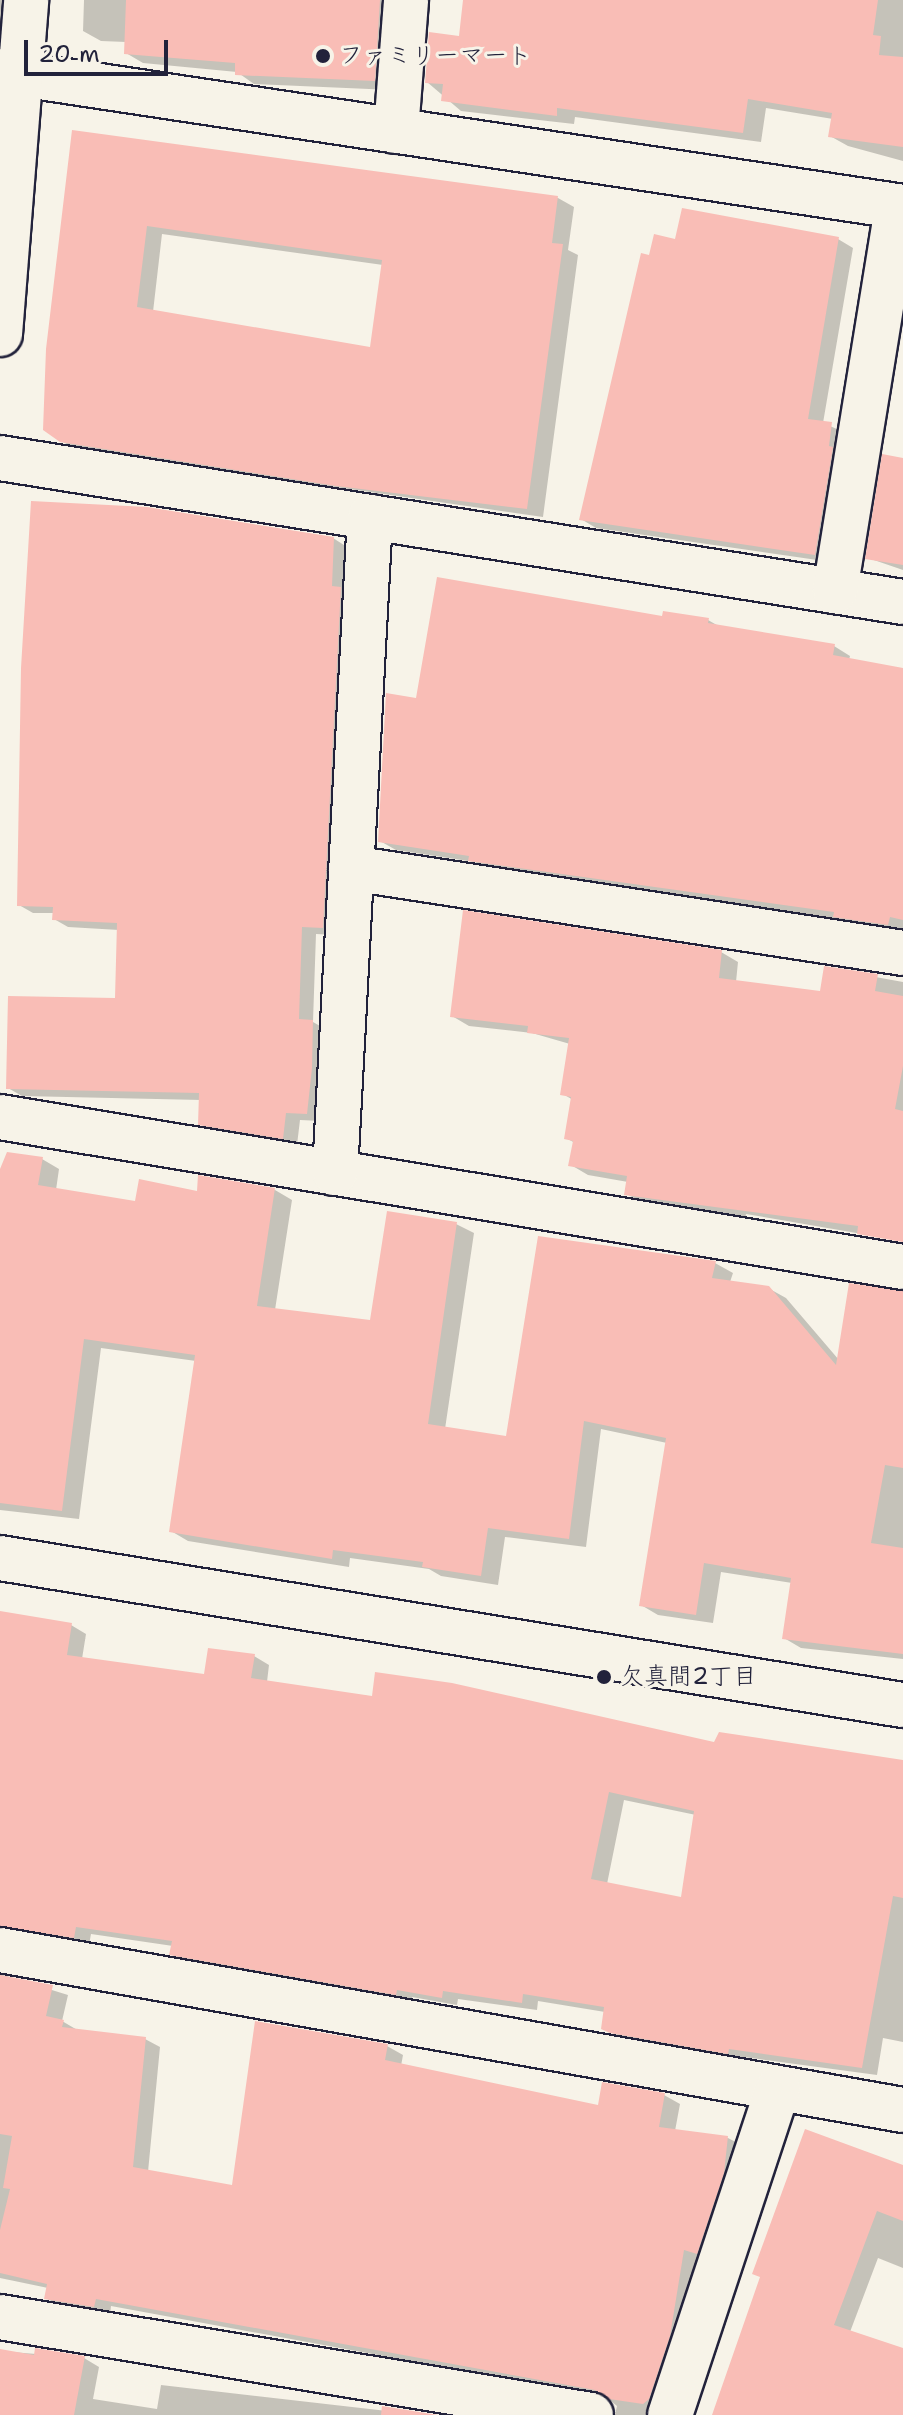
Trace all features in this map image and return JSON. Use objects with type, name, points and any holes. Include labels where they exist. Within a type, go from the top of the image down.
[{"type":"street","points":[[0,334],[10,72],[26,0]]},
{"type":"street","points":[[396,131],[406,0]]},
{"type":"street","points":[[10,72],[900,207],[835,591]]},
{"type":"street","points":[[0,458],[903,602]]},
{"type":"street","points":[[335,1173],[370,517]]},
{"type":"street","points":[[351,868],[903,953]]},
{"type":"street","points":[[0,1117],[903,1267]]},
{"type":"street","points":[[0,1558],[903,1705]]},
{"type":"street","points":[[0,1950],[903,2110]]},
{"type":"street","points":[[670,2415],[778,2088]]},
{"type":"street","points":[[0,2317],[591,2415]]},
{"type":"building","points":[[126,0],[380,0],[375,81],[235,75],[235,63],[124,54]]},
{"type":"building","points":[[463,0],[878,0],[873,35],[881,36],[879,55],[903,57],[903,147],[828,137],[832,113],[748,99],[743,133],[557,108],[557,116],[441,101],[443,84],[425,83],[429,32],[459,36]]},
{"type":"building","points":[[72,130],[558,196],[552,243],[563,244],[527,509],[336,486],[60,442],[43,430],[46,349]],"holes":[[[147,226],[382,260],[370,347],[137,307]]]},
{"type":"building","points":[[682,208],[839,237],[808,419],[832,422],[829,446],[833,447],[815,555],[579,520],[641,253],[649,255],[654,234],[675,239]]},
{"type":"building","points":[[882,454],[903,458],[903,565],[865,559]]},
{"type":"building","points":[[31,501],[147,507],[334,537],[332,586],[341,587],[323,928],[302,927],[299,1019],[313,1020],[312,1068],[307,1114],[286,1113],[283,1139],[198,1125],[199,1093],[6,1089],[8,996],[115,998],[117,923],[52,920],[53,907],[17,906],[21,668]]},
{"type":"building","points":[[437,577],[662,616],[663,611],[709,618],[708,623],[835,644],[833,655],[903,668],[903,920],[890,917],[888,925],[833,917],[834,912],[468,861],[469,856],[378,842],[386,693],[416,698]]},
{"type":"building","points":[[463,910],[722,950],[719,978],[820,991],[824,966],[878,974],[875,991],[903,996],[903,1066],[895,1109],[903,1111],[903,1242],[857,1234],[858,1226],[624,1195],[627,1176],[568,1166],[573,1141],[564,1139],[571,1097],[560,1095],[569,1038],[527,1033],[528,1026],[450,1017]]},
{"type":"building","points":[[7,1152],[43,1157],[38,1185],[135,1201],[139,1179],[197,1191],[198,1175],[275,1188],[257,1306],[370,1320],[387,1211],[457,1222],[428,1424],[506,1436],[538,1236],[716,1261],[712,1278],[769,1286],[836,1365],[849,1283],[903,1291],[903,1468],[885,1465],[871,1543],[903,1548],[903,1654],[782,1639],[791,1578],[704,1563],[696,1615],[639,1606],[666,1438],[584,1421],[569,1539],[488,1528],[481,1576],[422,1567],[423,1562],[333,1550],[332,1559],[169,1532],[195,1355],[84,1339],[62,1511],[0,1503],[0,1169]]},
{"type":"building","points":[[0,1611],[72,1623],[67,1655],[204,1674],[208,1648],[255,1654],[251,1678],[372,1696],[375,1672],[452,1683],[714,1742],[719,1732],[903,1760],[903,1898],[893,1896],[862,2068],[729,2049],[728,2054],[610,2033],[601,2029],[604,2007],[523,1994],[522,2003],[443,1991],[442,1998],[397,1990],[396,1995],[169,1955],[172,1941],[76,1927],[74,1938],[0,1926]],"holes":[[[609,1792],[694,1811],[681,1897],[591,1879]]]},
{"type":"building","points":[[0,1975],[53,1985],[46,2016],[64,2020],[62,2027],[146,2037],[133,2167],[232,2185],[255,2021],[388,2044],[385,2060],[598,2105],[602,2082],[665,2093],[659,2127],[728,2136],[724,2173],[697,2254],[684,2250],[670,2336],[649,2399],[643,2404],[609,2399],[595,2390],[96,2299],[94,2307],[44,2299],[47,2284],[0,2273],[0,2230],[10,2189],[3,2188],[12,2136],[0,2134]]},
{"type":"building","points":[[805,2129],[903,2165],[903,2221],[877,2211],[834,2325],[903,2348],[903,2415],[712,2415],[760,2277],[752,2274]]},
{"type":"building","points":[[35,2348],[85,2356],[74,2415],[0,2415],[0,2349],[34,2355]]},
{"type":"building","points":[[382,2406],[438,2415],[381,2415]]},
{"type":"place","name":"ファミリーマート","points":[[323,56]]},
{"type":"place","name":"欠真間2丁目","points":[[604,1677]]}]
